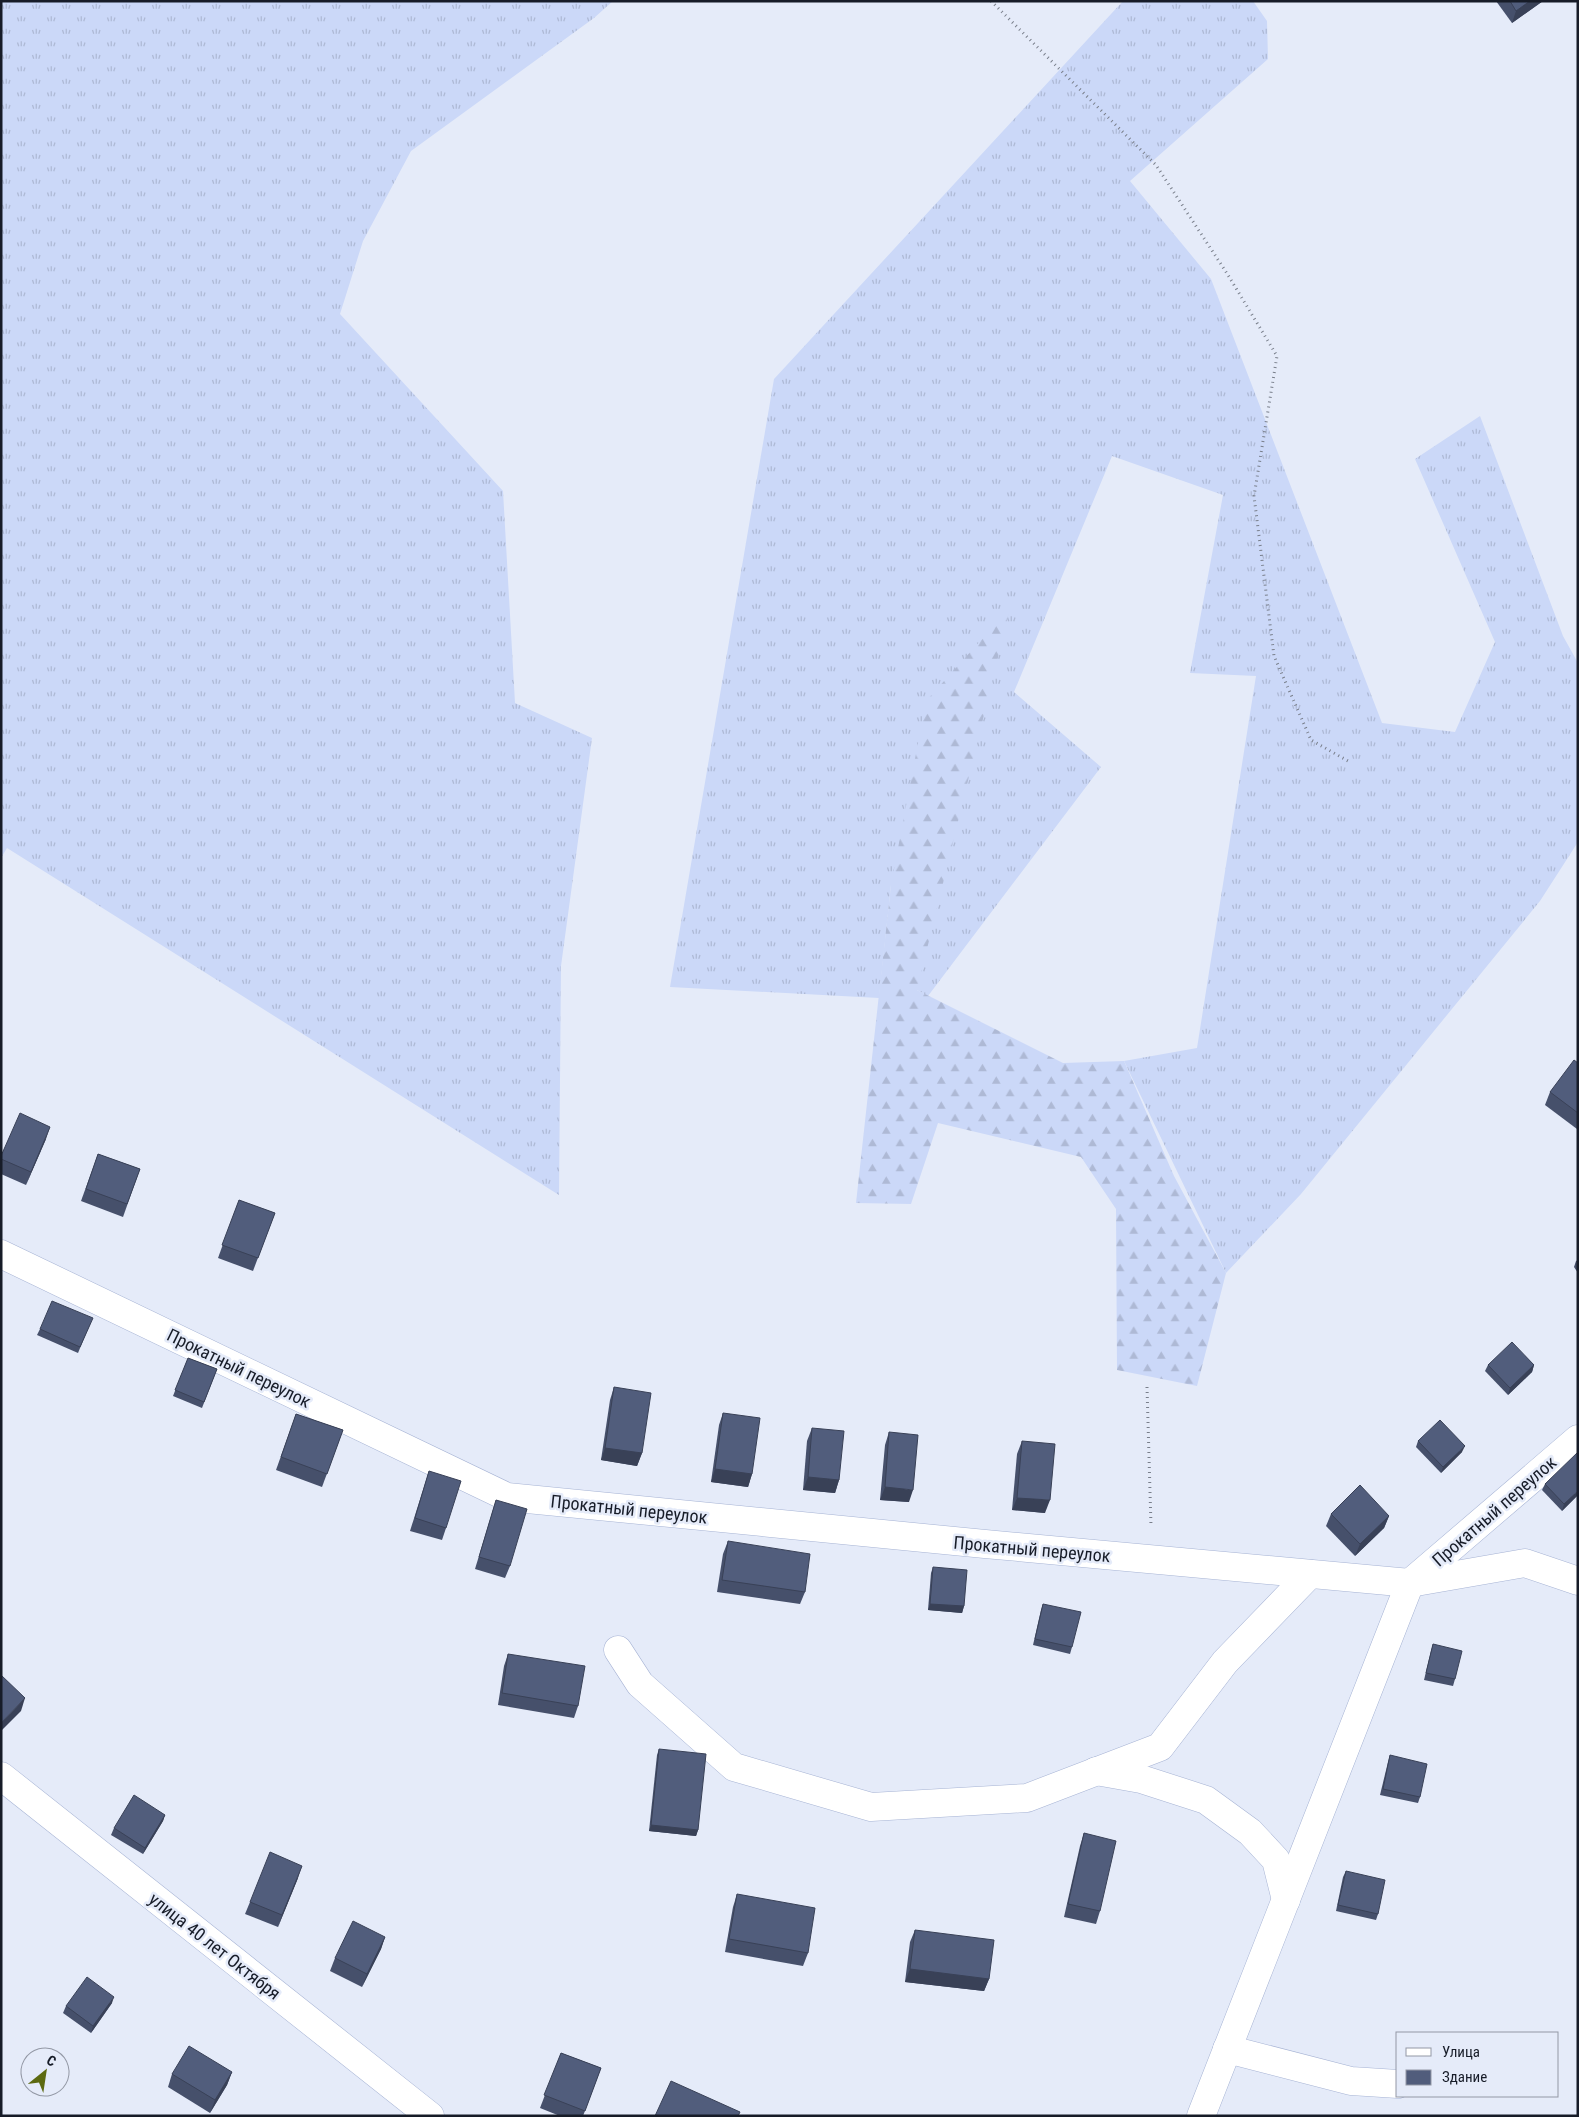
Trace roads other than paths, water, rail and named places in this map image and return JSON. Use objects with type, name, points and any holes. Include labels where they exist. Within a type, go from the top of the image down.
[{"type":"street","name":"Прокатный переулок","points":[[1,1254],[507,1497],[1151,1560],[1410,1583],[1525,1563],[1578,1581]]},
{"type":"street","name":"Прокатный переулок","points":[[1200,2116],[1410,1583],[1578,1439]]},
{"type":"street","points":[[618,1650],[640,1684],[734,1767],[872,1807],[1026,1798],[1160,1747],[1225,1662],[1310,1574]]},
{"type":"street","points":[[1096,1771],[1141,1779],[1206,1800],[1250,1832],[1276,1860],[1286,1900]]},
{"type":"street","name":"улица 40 лет Октября","points":[[1,1776],[430,2116]]},
{"type":"street","points":[[1227,2049],[1351,2081],[1396,2084]]}]
